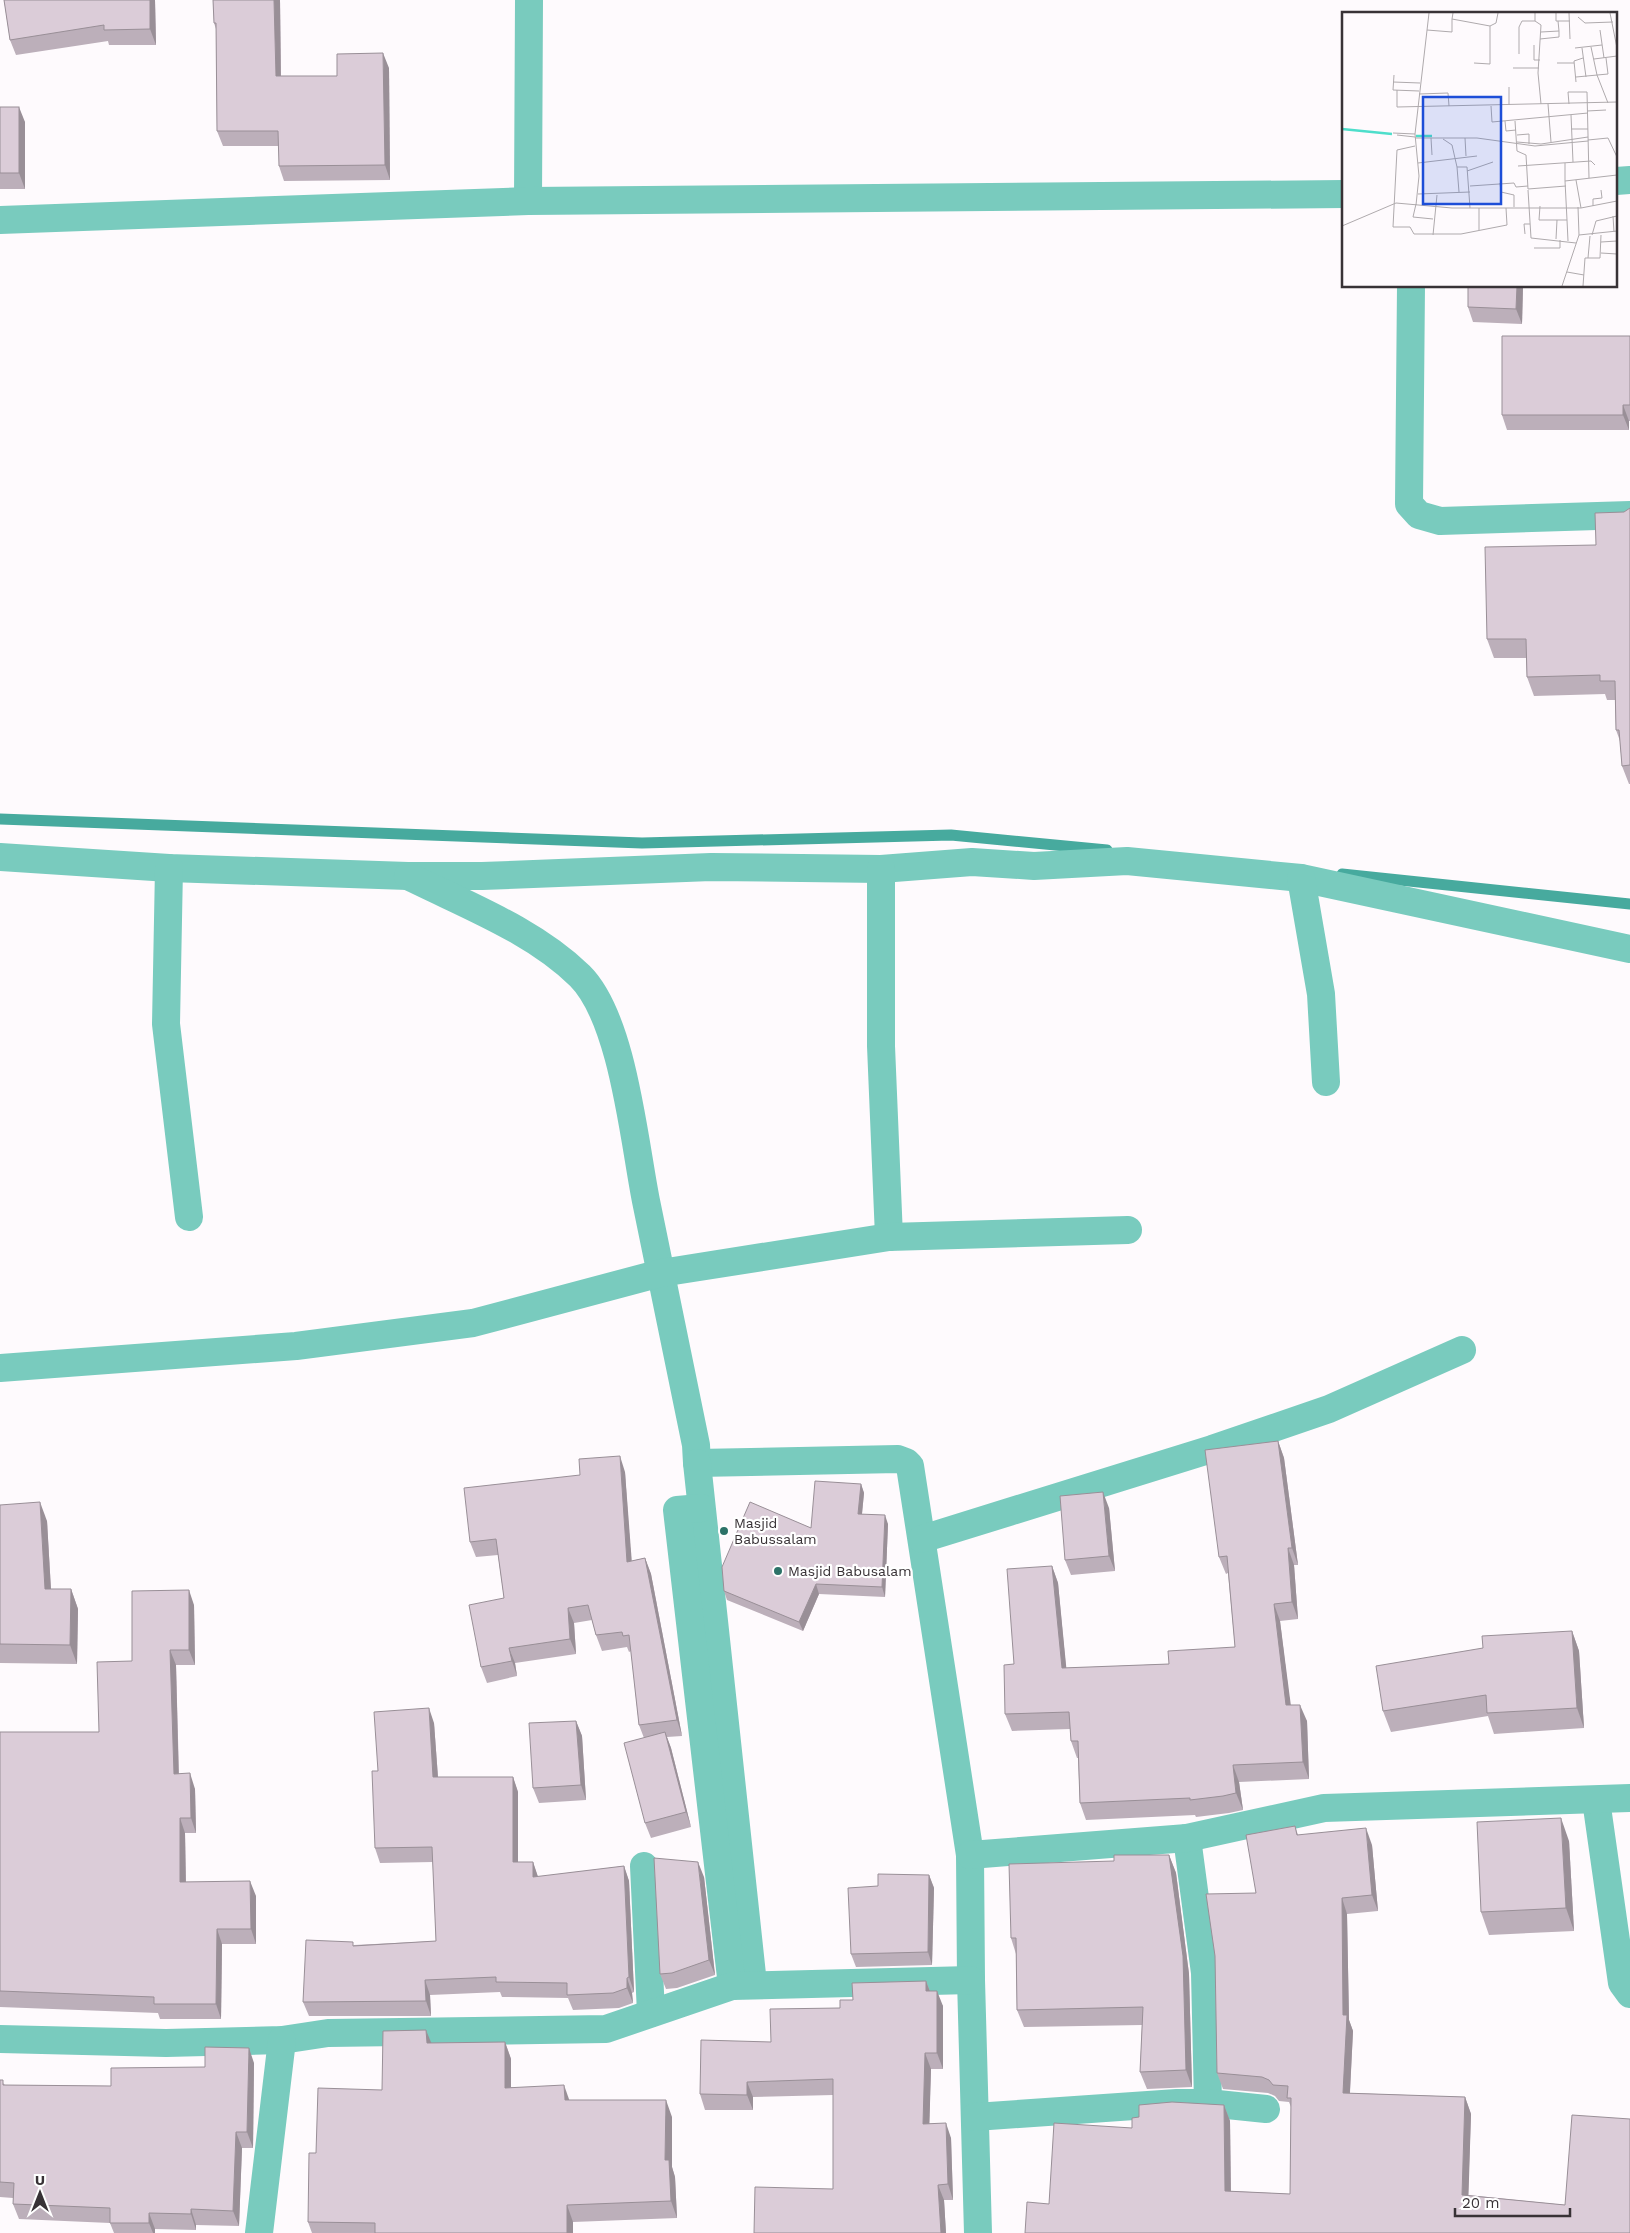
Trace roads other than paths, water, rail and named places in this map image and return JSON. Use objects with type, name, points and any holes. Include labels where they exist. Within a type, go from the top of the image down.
[{"type":"street","points":[[528,202],[529,0]]},
{"type":"street","points":[[0,220],[528,202],[1342,194]]},
{"type":"street","points":[[1410,288],[1409,504],[1419,515],[1440,520],[1630,515]]},
{"type":"street","points":[[0,856],[169,868],[408,876],[482,876],[712,867],[881,869],[972,862],[1034,866],[1127,861],[1301,878],[1630,948]]},
{"type":"street","points":[[169,868],[166,1024],[189,1217]]},
{"type":"street","points":[[881,869],[880,1046],[889,1237]]},
{"type":"street","points":[[408,876],[513,928],[550,950],[580,977],[598,999],[614,1045],[630,1108],[696,1445],[701,1508],[677,1510],[712,1709],[742,1985]]},
{"type":"street","points":[[1301,878],[1321,994],[1326,1082]]},
{"type":"street","points":[[0,1368],[287,1347],[473,1323],[661,1273],[889,1237],[1128,1230]]},
{"type":"street","points":[[922,1539],[1212,1449],[1329,1409],[1462,1350]]},
{"type":"street","points":[[697,1463],[898,1460],[906,1462],[910,1466],[970,1855],[971,1980],[978,2233]]},
{"type":"street","points":[[970,1855],[1187,1838],[1324,1808],[1630,1798]]},
{"type":"street","points":[[1596,1800],[1622,1983],[1630,1994]]},
{"type":"street","points":[[1187,1838],[1205,1973],[1208,2103]]},
{"type":"street","points":[[644,1866],[651,2013]]},
{"type":"street","points":[[0,2039],[166,2043],[282,2040],[328,2033],[606,2029],[742,1985],[971,1980]]},
{"type":"street","points":[[259,2233],[282,2040]]},
{"type":"street","points":[[975,2117],[1130,2105],[1208,2103],[1266,2109]]},
{"type":"waterway","points":[[0,819],[642,843],[951,835],[1107,850]]},
{"type":"waterway","points":[[1342,874],[1630,904]]},
{"type":"place","name":"Masjid Babussalam","points":[[724,1531]]},
{"type":"place","name":"Masjid Babusalam","points":[[778,1571]]}]
